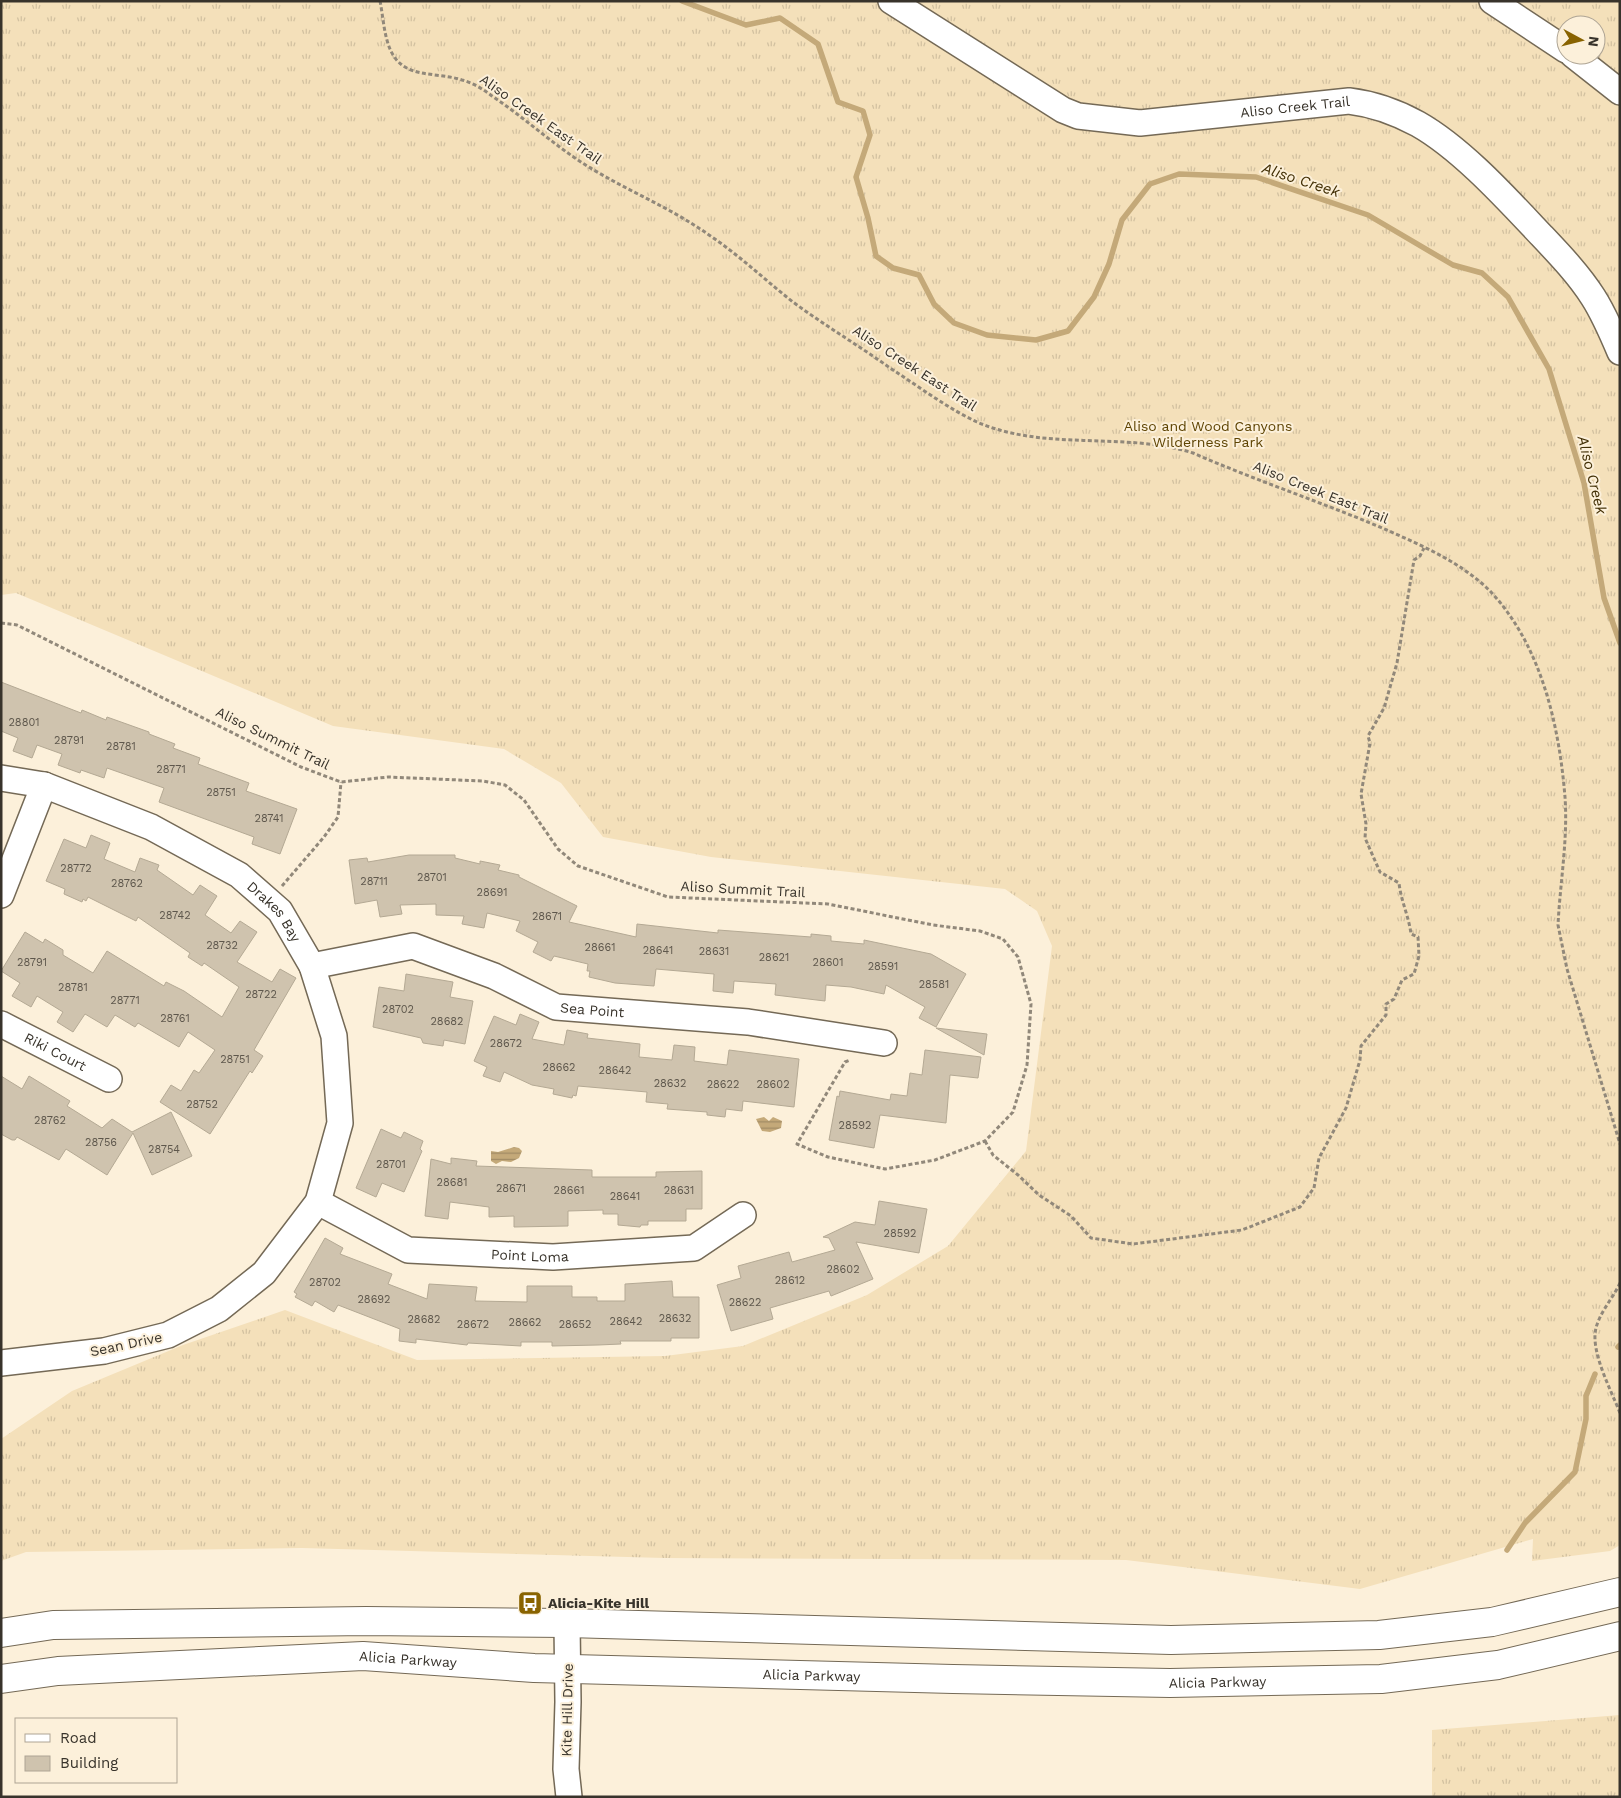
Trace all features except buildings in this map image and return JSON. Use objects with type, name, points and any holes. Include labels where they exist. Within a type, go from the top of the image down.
[{"type":"main road","points":[[1,1633],[53,1625],[366,1621],[567,1623],[1171,1640],[1379,1636],[1492,1622],[1620,1592]]},
{"type":"main road","name":"Alicia Parkway","points":[[1,1680],[58,1671],[363,1656],[568,1669],[1170,1683],[1381,1679],[1498,1665],[1620,1636]]},
{"type":"street","name":"Aliso Creek Trail","points":[[891,1],[1063,110],[1078,116],[1140,123],[1350,102],[1370,104],[1419,124],[1450,147],[1512,204],[1571,268],[1593,297],[1608,323],[1620,352]]},
{"type":"street","points":[[1492,1],[1556,43]]},
{"type":"street","points":[[1586,65],[1620,92]]},
{"type":"street","name":"Drakes Bay","points":[[1,778],[44,786],[151,827],[240,875],[280,911],[312,966],[334,1036],[340,1123],[318,1202]]},
{"type":"street","points":[[1,895],[44,786]]},
{"type":"street","name":"Sea Point","points":[[312,966],[413,946],[494,976],[556,1007],[748,1022],[884,1043]]},
{"type":"street","name":"Riki Court","points":[[1,1024],[109,1080]]},
{"type":"street","name":"Point Loma","points":[[318,1202],[408,1250],[553,1257],[694,1248],[743,1215]]},
{"type":"street","name":"Sean Drive","points":[[1,1363],[104,1351],[168,1335],[219,1309],[264,1273],[318,1202]]},
{"type":"street","name":"Kite Hill Drive","points":[[567,1623],[566,1769],[569,1797]]},
{"type":"path","name":"Aliso Creek East Trail","points":[[380,1],[389,47],[396,60],[407,69],[422,74],[461,80],[481,88],[576,159],[598,173],[669,209],[708,234],[794,302],[919,388],[975,421],[999,430],[1025,436],[1181,449],[1349,514],[1424,548],[1468,572],[1489,590],[1521,631],[1536,662],[1554,727],[1564,796],[1565,828],[1558,925],[1560,940],[1620,1144]]},
{"type":"path","points":[[985,1141],[993,1155],[1039,1195],[1071,1216],[1091,1238],[1133,1244],[1242,1230],[1300,1206],[1314,1188],[1319,1158],[1346,1108],[1360,1060],[1361,1046],[1386,1015],[1386,1004],[1394,999],[1402,980],[1414,974],[1419,956],[1418,937],[1411,934],[1410,922],[1402,903],[1399,883],[1380,872],[1365,838],[1366,824],[1361,794],[1370,743],[1368,736],[1387,699],[1397,663],[1414,560],[1420,556],[1424,548]]},
{"type":"path","name":"Aliso Summit Trail","points":[[1,623],[17,625],[301,766],[341,782],[388,777],[483,781],[505,785],[524,800],[558,849],[578,866],[668,897],[828,904],[933,924],[980,930],[1003,939],[1018,957],[1031,1004],[1027,1065],[1013,1112],[985,1141],[935,1160],[885,1169],[828,1157],[797,1144],[845,1062],[853,1059]]},
{"type":"path","points":[[268,900],[324,838],[338,817],[341,782]]},
{"type":"path","points":[[1620,1283],[1596,1327],[1594,1346],[1620,1413]]},
{"type":"green space","name":"Aliso and Wood Canyons Wilderness Park","points":[[1,1],[1620,1],[1620,1545],[1610,1551],[1532,1561],[1533,1539],[1360,1589],[1126,1560],[664,1558],[302,1548],[26,1552],[1,1561],[1,1439],[72,1391],[183,1345],[285,1310],[417,1360],[665,1356],[743,1346],[867,1295],[948,1246],[1026,1151],[1052,946],[1037,911],[1005,889],[711,857],[603,837],[561,783],[504,749],[333,726],[16,593],[1,595]]},
{"type":"green space","points":[[1620,1715],[1620,1797],[1432,1797],[1432,1730]]},
{"type":"shaded area","points":[[764,1117],[769,1121],[773,1117],[782,1121],[781,1128],[770,1132],[762,1131],[756,1119]]},
{"type":"shaded area","points":[[514,1147],[522,1151],[519,1158],[511,1162],[502,1161],[496,1164],[491,1161],[491,1151],[498,1152]]},
{"type":"waterway","name":"Aliso Creek","points":[[682,1],[746,25],[780,18],[818,44],[838,102],[863,111],[870,135],[856,177],[868,218],[876,256],[893,268],[919,275],[934,304],[954,323],[987,335],[1036,340],[1068,331],[1094,297],[1109,264],[1122,220],[1150,184],[1179,174],[1256,177],[1368,215],[1453,265],[1482,273],[1508,297],[1549,369],[1584,483],[1604,598],[1620,643]]},
{"type":"waterway","points":[[1507,1550],[1525,1523],[1575,1472],[1586,1419],[1586,1396],[1595,1374]]},
{"type":"place","name":"Alicia-Kite Hill","points":[[530,1603]]}]
